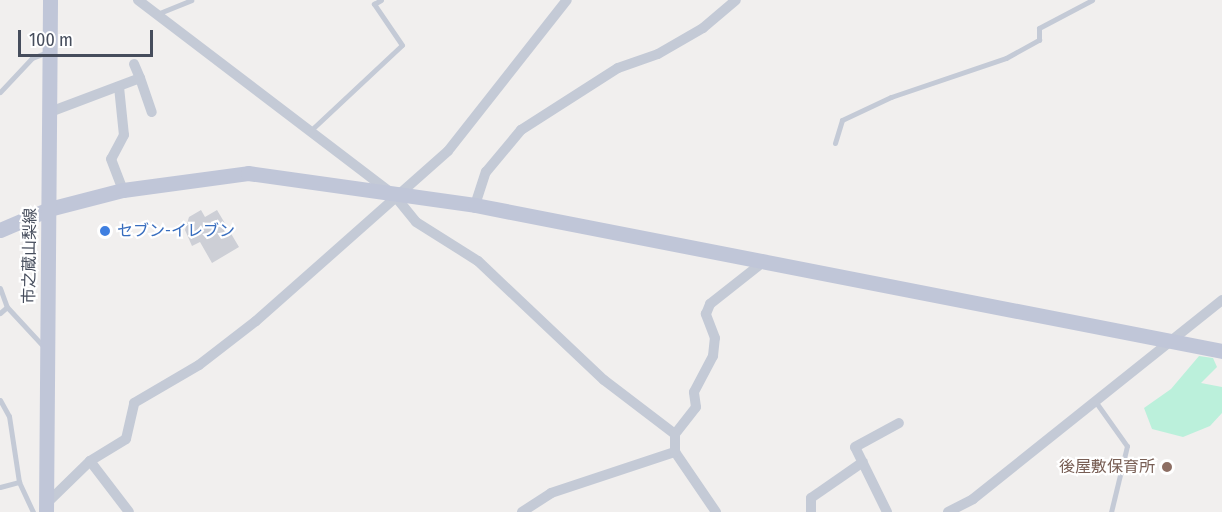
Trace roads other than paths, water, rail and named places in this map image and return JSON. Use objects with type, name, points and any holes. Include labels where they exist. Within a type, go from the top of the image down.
[{"type":"street","name":"市之蔵山梨線","points":[[46,507],[50,0]]},
{"type":"street","points":[[138,0],[395,196],[417,222],[478,261],[604,380],[675,434]]},
{"type":"street","points":[[46,507],[90,461],[126,439],[134,404],[199,365],[256,321],[476,120],[567,0]]},
{"type":"street","points":[[475,205],[486,172],[521,130],[618,68],[658,54],[703,28],[736,0]]},
{"type":"street","points":[[134,64],[152,112]]},
{"type":"street","points":[[50,112],[140,78]]},
{"type":"street","points":[[118,87],[124,135],[111,159],[123,190]]},
{"type":"street","points":[[0,230],[49,209],[123,190],[248,172],[395,196],[475,205],[762,263],[1222,351]]},
{"type":"street","points":[[716,512],[675,452],[675,434],[696,408],[694,392],[713,356],[716,338],[706,314],[710,304],[762,263]]},
{"type":"street","points":[[948,512],[1095,401],[1167,340],[1222,300]]},
{"type":"street","points":[[887,512],[855,447],[899,423]]},
{"type":"street","points":[[522,512],[551,493],[675,452]]},
{"type":"street","points":[[90,461],[129,512]]},
{"type":"street","points":[[811,512],[811,498],[862,462]]},
{"type":"lane","points":[[156,14],[190,0]]},
{"type":"lane","points":[[309,132],[402,45],[374,4],[381,0]]},
{"type":"lane","points":[[836,143],[842,120],[891,97],[1006,58],[1039,40],[1039,28],[1092,0]]},
{"type":"lane","points":[[0,92],[32,58],[50,51]]},
{"type":"lane","points":[[0,288],[7,307],[47,350]]},
{"type":"lane","points":[[0,313],[7,307]]},
{"type":"lane","points":[[0,400],[9,416],[19,482],[33,512]]},
{"type":"lane","points":[[1095,401],[1127,446],[1110,512]]},
{"type":"lane","points":[[0,487],[19,482]]},
{"type":"place","name":"セブン-イレブン","points":[[105,231]]},
{"type":"place","name":"後屋敷保育所","points":[[1167,467]]}]
